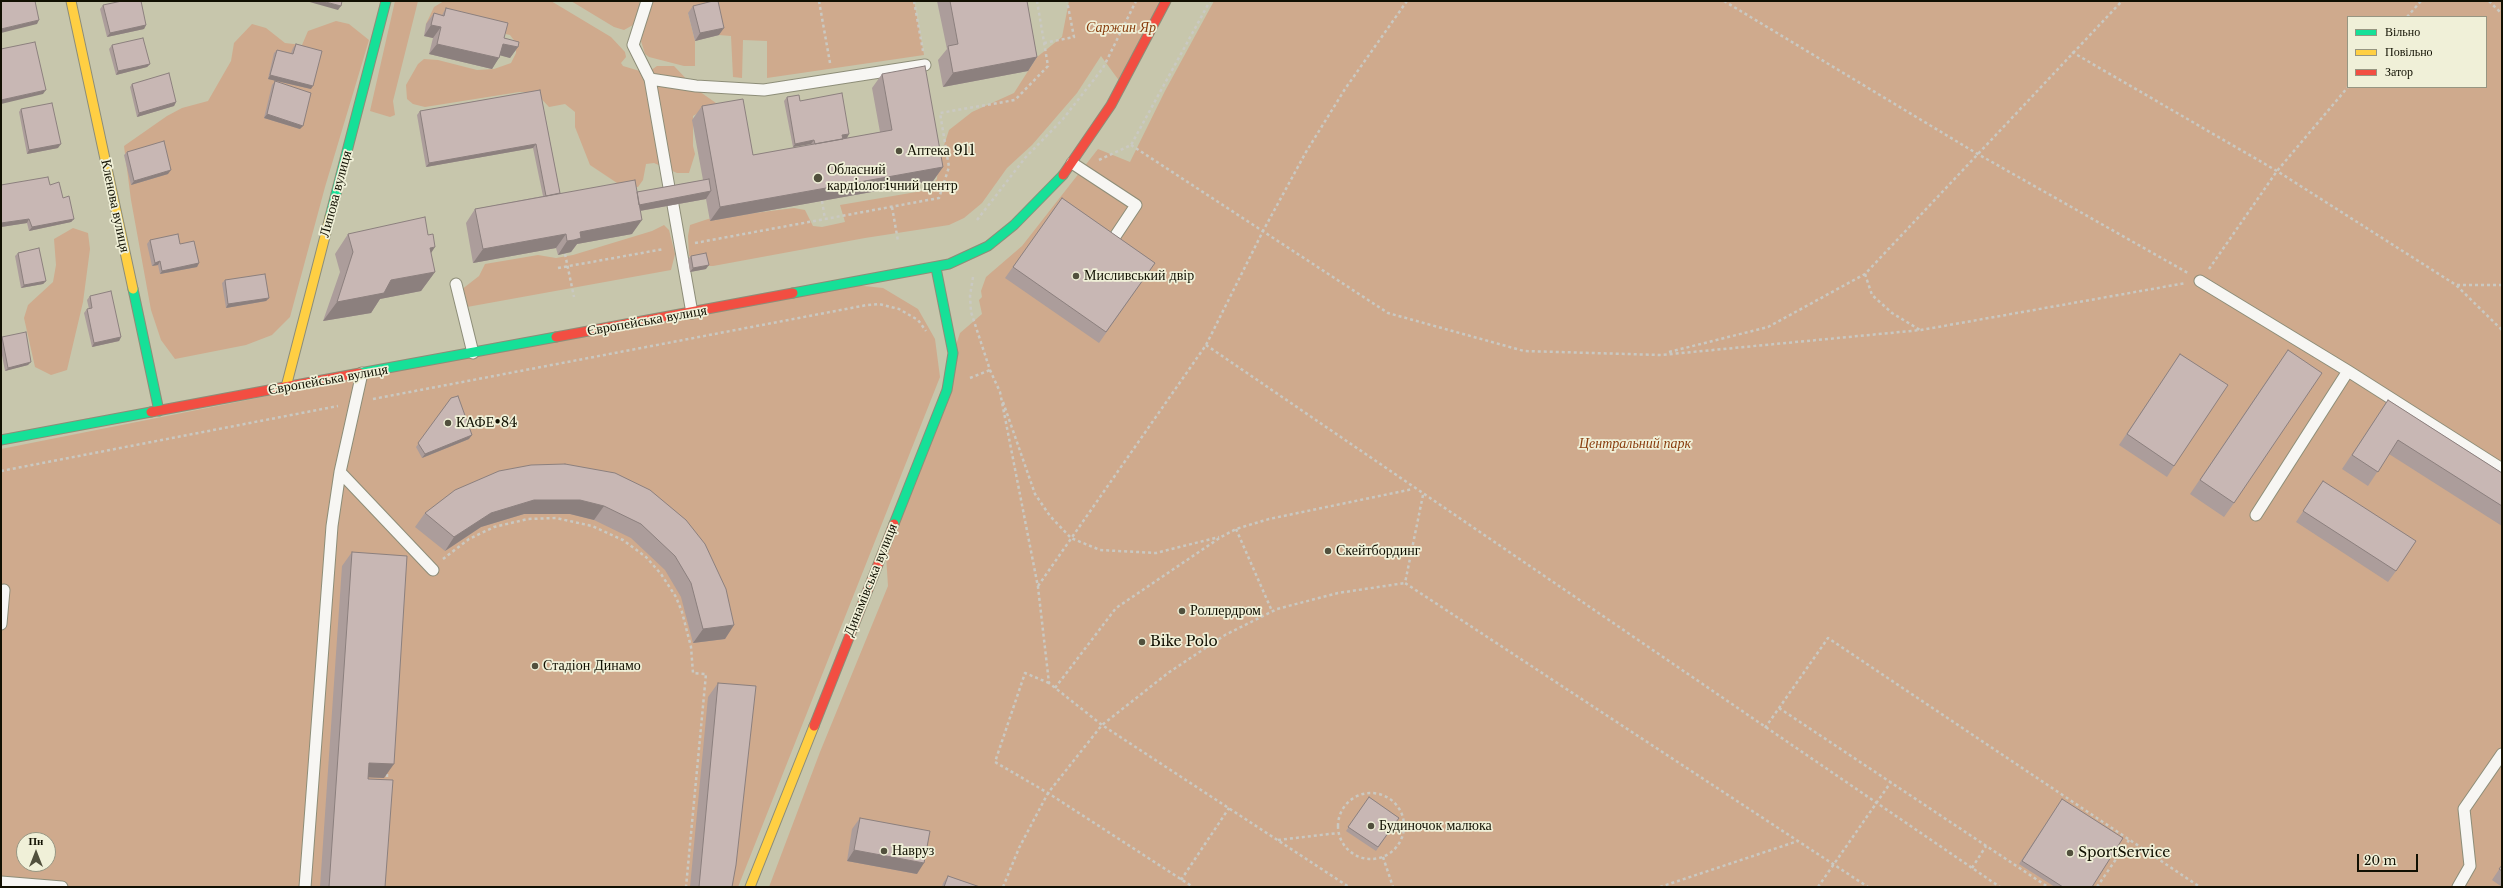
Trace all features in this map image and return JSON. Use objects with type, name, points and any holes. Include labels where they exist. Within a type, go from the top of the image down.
[{"type":"street","name":"Кленова вулиця","points":[[71,1],[159,411]]},
{"type":"street","name":"Липова вулиця","points":[[286,387],[386,1]]},
{"type":"street","name":"Європейська вулиця","points":[[1,440],[936,268],[967,257],[988,246],[1034,205],[1072,163],[1123,86],[1166,1]]},
{"type":"street","name":"Динамівська вулиця","points":[[750,887],[948,390],[953,353],[936,268]]},
{"type":"lane","points":[[647,1],[633,45],[650,79],[670,193]]},
{"type":"lane","points":[[650,79],[696,86],[764,90],[925,65]]},
{"type":"lane","points":[[1072,163],[1136,205],[1114,238]]},
{"type":"lane","points":[[673,205],[692,313]]},
{"type":"lane","points":[[2200,281],[2348,371],[2502,469]]},
{"type":"lane","points":[[456,284],[473,353]]},
{"type":"lane","points":[[2256,515],[2348,371]]},
{"type":"lane","points":[[305,887],[332,526],[340,472],[362,373]]},
{"type":"lane","points":[[340,472],[433,570]]},
{"type":"lane","points":[[1,624],[4,590]]},
{"type":"lane","points":[[2458,887],[2470,866],[2464,809],[2502,754]]},
{"type":"lane","points":[[1,882],[62,887]]},
{"type":"path","points":[[819,1],[833,80]]},
{"type":"path","points":[[914,1],[925,65]]},
{"type":"path","points":[[558,268],[939,198],[949,167],[940,113],[1015,100],[1048,66],[1037,1]]},
{"type":"path","points":[[1044,43],[1074,37],[1067,1]]},
{"type":"path","points":[[977,220],[1025,158],[1062,119],[1103,68],[1136,1]]},
{"type":"path","points":[[1038,587],[1206,345],[1263,231],[1306,152],[1345,89],[1407,1]]},
{"type":"path","points":[[1724,1],[1976,153],[2200,281]]},
{"type":"path","points":[[1661,354],[1768,327],[1865,274],[1976,153],[2122,1]]},
{"type":"path","points":[[2408,16],[2421,1]]},
{"type":"path","points":[[2489,1],[2502,14]]},
{"type":"path","points":[[2072,52],[2277,171],[2456,285],[2502,330]]},
{"type":"path","points":[[1131,145],[1388,313],[1524,351],[1661,354],[1921,330],[2200,281],[2277,171],[2347,88]]},
{"type":"path","points":[[822,201],[825,219]]},
{"type":"path","points":[[892,207],[898,241]]},
{"type":"path","points":[[565,254],[574,297]]},
{"type":"path","points":[[1865,274],[1872,295],[1892,313],[1921,330]]},
{"type":"path","points":[[974,275],[970,296],[971,312],[990,370],[1000,392],[1035,494],[1050,516],[1071,538],[1100,550],[1156,553],[1221,537]]},
{"type":"path","points":[[2456,285],[2502,285]]},
{"type":"path","points":[[1,470],[879,304],[899,308],[918,320],[928,335]]},
{"type":"path","points":[[1206,345],[1422,495],[1875,804],[2000,887]]},
{"type":"path","points":[[1000,392],[1038,587],[1049,683]]},
{"type":"path","points":[[1055,688],[1120,605],[1221,537],[1236,529],[1269,519],[1414,488]]},
{"type":"path","points":[[1405,583],[1422,495]]},
{"type":"path","points":[[433,570],[449,553],[480,533],[515,521],[548,518],[592,526],[624,540],[646,557],[661,574],[676,598],[682,612],[691,646],[693,674],[706,674],[686,887]]},
{"type":"path","points":[[1236,529],[1272,611]]},
{"type":"path","points":[[1004,887],[1019,848],[1048,793],[1102,725],[1188,659],[1225,635],[1272,611],[1315,598],[1405,583],[1868,887]]},
{"type":"path","points":[[1765,728],[1828,638],[2200,887]]},
{"type":"path","points":[[1193,887],[1048,793],[995,762],[1024,673],[1049,683],[1102,725],[1349,887]]},
{"type":"path","points":[[1779,708],[2048,887]]},
{"type":"path","points":[[386,787],[387,771]]},
{"type":"path","points":[[1818,887],[1890,782]]},
{"type":"path","points":[[1376,793],[1386,796],[1401,812],[1404,822],[1403,833],[1392,851],[1383,857],[1373,859],[1355,855],[1341,842],[1338,833],[1340,812],[1355,796],[1376,793]]},
{"type":"path","points":[[1182,880],[1229,808]]},
{"type":"path","points":[[1278,840],[1338,833]]},
{"type":"path","points":[[2097,887],[2129,840]]},
{"type":"path","points":[[1660,887],[1799,841]]},
{"type":"path","points":[[1972,868],[1986,846]]},
{"type":"path","points":[[1383,857],[1393,887]]},
{"type":"green space","points":[[395,1],[418,1],[393,101],[395,115],[390,117],[370,111]]},
{"type":"green space","points":[[444,1],[551,1],[611,37],[625,52],[626,57],[621,63],[623,66],[643,72],[650,71],[657,66],[674,66],[696,89],[716,103],[693,116],[693,146],[695,154],[689,173],[677,173],[654,163],[646,164],[643,180],[638,187],[623,187],[590,165],[575,127],[575,112],[565,104],[549,107],[535,92],[519,92],[425,107],[413,104],[407,99],[406,85],[418,64],[424,59],[438,60],[477,70],[494,69],[511,63],[516,53],[516,43],[510,35],[439,19],[426,24],[434,7]]},
{"type":"green space","points":[[571,1],[640,1],[636,20],[633,25],[624,30],[614,27]]},
{"type":"green space","points":[[648,1],[914,1],[924,55],[767,78],[767,41],[743,40],[742,78],[733,77],[731,36],[719,35],[712,8],[688,13],[695,41],[695,66],[684,66],[649,57],[645,54],[641,41],[650,9]]},
{"type":"green space","name":"Саржин Яр","points":[[1069,1],[1166,1],[1123,86],[1101,56],[1077,93],[1032,145],[1007,168],[982,203],[964,218],[949,225],[865,238],[713,266],[707,266],[702,261],[689,256],[688,236],[690,225],[708,219],[794,208],[805,210],[813,226],[822,227],[845,222],[840,205],[928,190],[937,179],[938,164],[949,130],[972,112],[1014,93],[1037,57],[1062,37]]},
{"type":"green space","name":"Центральний парк","points":[[1214,1],[2502,1],[2502,887],[769,887],[820,752],[888,586],[886,555],[960,333],[982,314],[979,300],[982,297],[981,291],[986,277],[1022,246],[1098,149],[1130,162],[1165,91]]},
{"type":"green space","points":[[336,21],[349,24],[369,40],[325,187],[290,317],[272,335],[246,345],[175,359],[161,340],[151,310],[131,200],[124,146],[167,116],[182,108],[208,101],[231,61],[234,43],[252,24],[266,28],[285,43],[302,45],[308,31]]},
{"type":"green space","points":[[664,225],[669,230],[675,254],[671,270],[467,307],[461,290],[479,276],[485,264],[538,255],[556,258],[573,255],[652,231]]},
{"type":"green space","points":[[73,228],[88,233],[90,249],[83,302],[67,370],[51,375],[35,367],[24,318],[28,305],[53,282],[56,265],[54,239]]},
{"type":"green space","points":[[835,283],[883,288],[918,309],[935,339],[940,377],[738,887],[1,887],[1,449]]},
{"type":"building","points":[[1,1],[35,1],[39,20],[1,29]]},
{"type":"building","points":[[122,1],[141,1],[146,25],[110,33],[103,5]]},
{"type":"building","points":[[322,1],[342,1],[341,6]]},
{"type":"building","points":[[718,1],[724,28],[700,33],[693,6]]},
{"type":"building","points":[[950,1],[1027,1],[1037,57],[953,73],[948,46],[958,44]]},
{"type":"building","points":[[446,8],[508,23],[504,38],[519,42],[518,47],[503,44],[499,58],[437,44],[441,27],[431,25],[434,13],[444,16]]},
{"type":"building","points":[[143,38],[150,64],[118,71],[112,45]]},
{"type":"building","points":[[35,42],[46,90],[1,100],[1,49]]},
{"type":"building","points":[[296,44],[322,51],[313,86],[270,75],[277,50],[293,54]]},
{"type":"building","points":[[925,66],[943,167],[720,207],[702,106],[743,99],[753,155],[892,130],[882,74]]},
{"type":"building","points":[[169,73],[176,102],[139,113],[132,84]]},
{"type":"building","points":[[275,81],[311,93],[303,126],[267,114]]},
{"type":"building","points":[[540,90],[560,193],[546,196],[536,144],[429,163],[420,111]]},
{"type":"building","points":[[842,93],[849,134],[842,135],[843,139],[815,144],[814,140],[795,144],[787,97],[799,95],[800,101]]},
{"type":"building","points":[[52,103],[61,144],[29,150],[21,109]]},
{"type":"building","points":[[164,141],[171,170],[134,181],[127,152]]},
{"type":"building","points":[[48,177],[50,185],[59,182],[63,198],[69,196],[74,219],[32,227],[29,219],[1,223],[1,185]]},
{"type":"building","points":[[709,179],[711,191],[639,205],[637,192]]},
{"type":"building","points":[[635,180],[642,220],[580,232],[581,238],[574,240],[567,241],[566,234],[483,249],[475,209]]},
{"type":"building","name":"Мисливський двір","points":[[1062,198],[1155,263],[1106,332],[1013,267]]},
{"type":"building","points":[[425,217],[428,235],[433,234],[435,247],[430,248],[435,272],[391,280],[384,293],[337,302],[353,252],[348,234]]},
{"type":"building","points":[[178,234],[180,244],[194,241],[199,263],[162,271],[160,261],[155,263],[150,240]]},
{"type":"building","points":[[39,248],[46,281],[24,285],[18,253]]},
{"type":"building","points":[[706,253],[709,265],[693,268],[691,256]]},
{"type":"building","points":[[265,274],[269,298],[228,304],[225,280]]},
{"type":"building","points":[[111,291],[121,337],[94,343],[87,309],[92,308],[90,296]]},
{"type":"building","points":[[26,332],[31,362],[8,368],[2,337]]},
{"type":"building","points":[[2288,350],[2322,373],[2234,503],[2200,480]]},
{"type":"building","points":[[2180,354],[2228,385],[2174,466],[2127,434]]},
{"type":"building","points":[[458,396],[472,435],[425,454],[418,443],[451,398]]},
{"type":"building","points":[[2388,400],[2502,473],[2502,506],[2398,440],[2378,472],[2352,455]]},
{"type":"building","points":[[565,464],[615,473],[650,490],[686,520],[705,544],[726,589],[734,625],[703,629],[691,583],[675,556],[641,524],[604,506],[580,500],[534,500],[491,513],[454,537],[425,513],[455,490],[499,471],[531,465]]},
{"type":"building","points":[[2323,481],[2416,541],[2396,571],[2303,511]]},
{"type":"building","points":[[352,552],[407,556],[394,764],[369,763],[368,779],[393,780],[385,887],[329,887]]},
{"type":"building","points":[[718,683],[756,686],[736,865],[732,887],[699,887]]},
{"type":"building","name":"Будиночок малюка","points":[[1369,797],[1399,818],[1378,847],[1348,827]]},
{"type":"building","name":"SportService","points":[[2062,799],[2123,838],[2092,887],[2063,887],[2022,861]]},
{"type":"building","points":[[860,818],[930,831],[924,863],[854,850]]},
{"type":"building","points":[[948,876],[980,887],[944,887]]},
{"type":"traffic: fast","points":[[330,217],[386,1]]},
{"type":"traffic: fast","points":[[793,293],[949,264],[988,246],[1014,225],[1063,175]]},
{"type":"traffic: fast","points":[[894,524],[947,390],[953,353],[936,268]]},
{"type":"traffic: fast","points":[[133,289],[159,411]]},
{"type":"traffic: fast","points":[[360,373],[556,337]]},
{"type":"traffic: fast","points":[[1,440],[151,412]]},
{"type":"traffic: slow","points":[[71,1],[133,289]]},
{"type":"traffic: slow","points":[[286,387],[330,217]]},
{"type":"traffic: slow","points":[[750,887],[814,726]]},
{"type":"traffic: jam","points":[[1063,175],[1111,105],[1166,1]]},
{"type":"traffic: jam","points":[[556,337],[793,293]]},
{"type":"traffic: jam","points":[[151,412],[360,373]]},
{"type":"traffic: jam","points":[[814,726],[894,524]]},
{"type":"place","name":"Аптека 911","points":[[899,151]]},
{"type":"place","name":"Обласний кардiологiчний центр","points":[[818,178]]},
{"type":"place","name":"Мисливський двір","points":[[1076,276]]},
{"type":"place","name":"КАФЕ•84","points":[[448,423]]},
{"type":"place","name":"Скейтбординг","points":[[1328,551]]},
{"type":"place","name":"Роллердром","points":[[1182,611]]},
{"type":"place","name":"Bike Polo","points":[[1142,642]]},
{"type":"place","name":"Стадіон Динамо","points":[[535,666]]},
{"type":"place","name":"Будиночок малюка","points":[[1371,826]]},
{"type":"place","name":"Навруз","points":[[884,851]]},
{"type":"place","name":"SportService","points":[[2070,853]]}]
